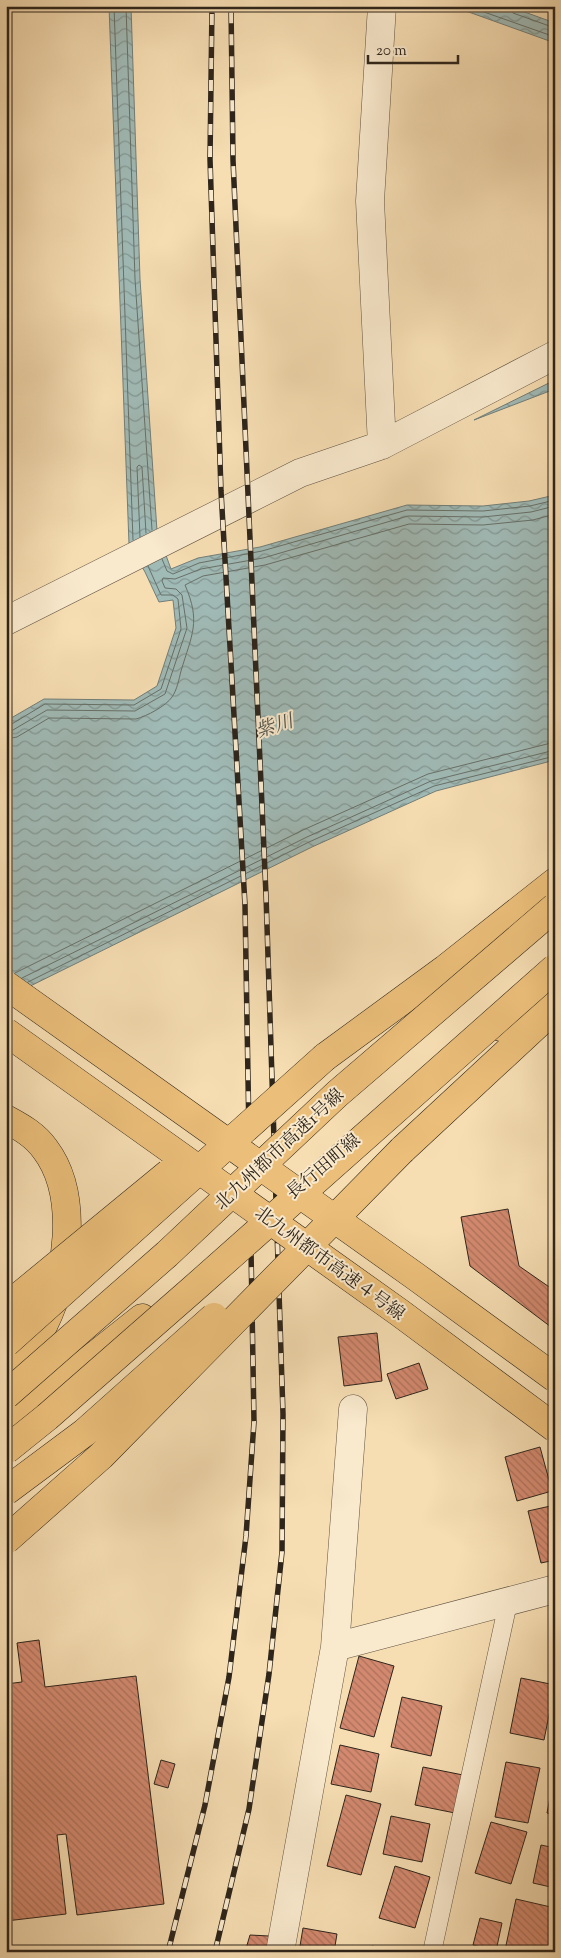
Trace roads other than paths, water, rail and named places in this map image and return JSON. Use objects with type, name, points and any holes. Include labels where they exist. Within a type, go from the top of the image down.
[{"type":"main road","points":[[6,1307],[232,1121],[325,1057],[446,969],[555,882]]},
{"type":"main road","name":"北九州都市高速1号線","points":[[6,1394],[167,1254],[337,1094],[555,907]]},
{"type":"main road","points":[[6,1450],[47,1417],[185,1296],[555,968]]},
{"type":"main road","points":[[6,985],[555,1378]]},
{"type":"main road","name":"長行田町線","points":[[6,1426],[157,1306],[447,1062],[555,992]]},
{"type":"main road","points":[[6,1491],[84,1433],[402,1150],[555,1008]]},
{"type":"main road","name":"北九州都市高速４号線","points":[[6,1032],[400,1313],[555,1428]]},
{"type":"main road","points":[[6,1343],[325,1057]]},
{"type":"main road","points":[[6,1118],[26,1130],[45,1149],[59,1174],[66,1205],[66,1238],[60,1280],[44,1323],[6,1387]]},
{"type":"main road","points":[[6,1540],[101,1456],[402,1150]]},
{"type":"street","points":[[382,6],[370,201],[382,445]]},
{"type":"street","points":[[6,621],[300,473],[382,445],[555,355]]},
{"type":"street","points":[[280,1952],[335,1647],[352,1409]]},
{"type":"street","points":[[335,1647],[508,1603],[555,1589]]},
{"type":"lane","points":[[432,1952],[508,1603]]},
{"type":"water","name":"紫川","points":[[109,6],[131,6],[140,279],[157,531],[171,569],[198,558],[260,547],[407,505],[483,506],[529,501],[555,495],[555,760],[436,791],[312,847],[6,998],[6,721],[44,699],[134,700],[157,686],[176,628],[173,600],[159,602],[129,544]]},
{"type":"water","points":[[452,6],[508,6],[555,23],[555,43]]},
{"type":"water","points":[[555,380],[555,389],[474,420]]},
{"type":"railway","points":[[168,1952],[205,1805],[229,1677],[246,1536],[254,1422],[245,905],[221,491],[210,159],[212,6]]},
{"type":"railway","points":[[215,1952],[249,1809],[269,1674],[282,1552],[283,1414],[266,895],[233,160],[231,6]]}]
